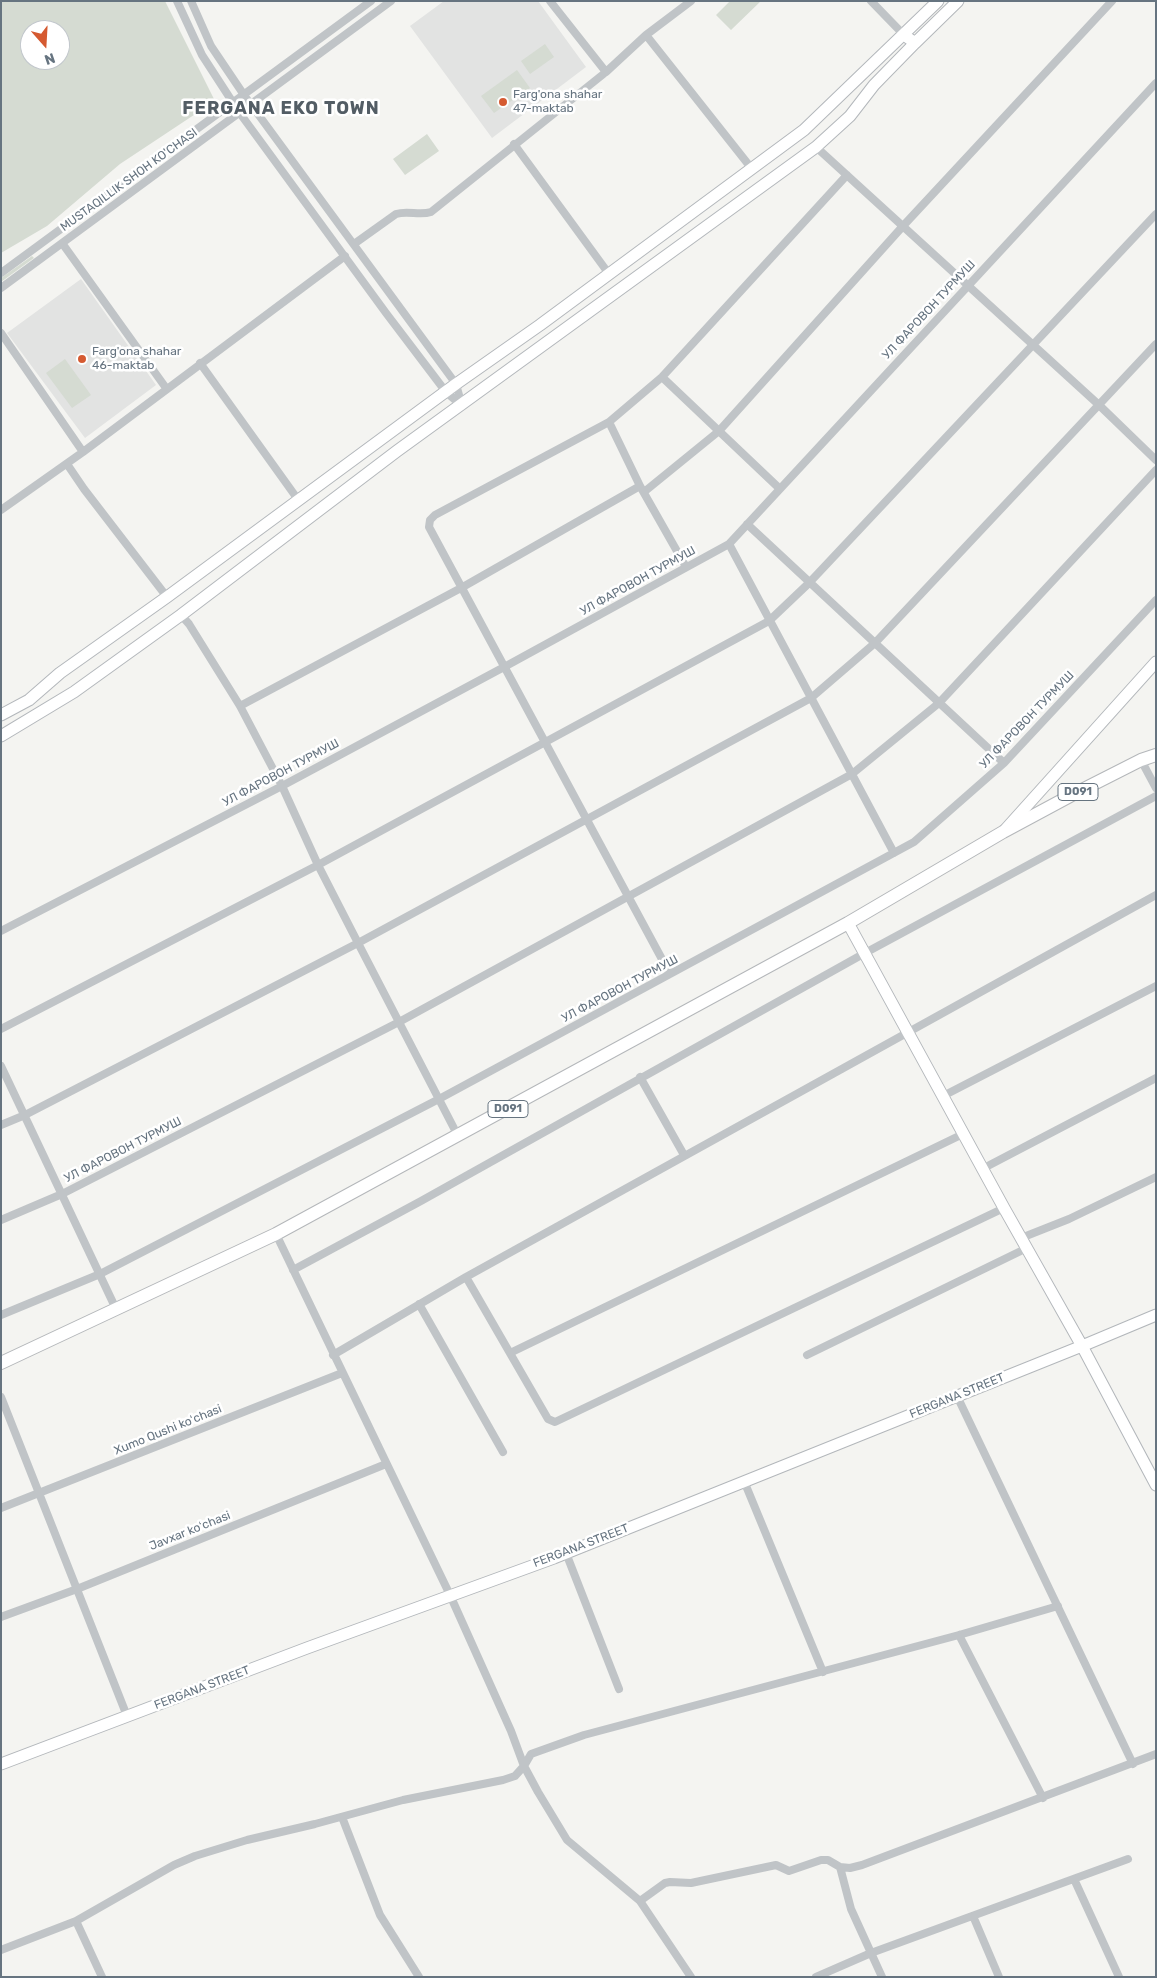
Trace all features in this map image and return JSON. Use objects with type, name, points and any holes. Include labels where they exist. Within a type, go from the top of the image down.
[{"type":"main road","name":"D091","points":[[1,1363],[276,1234],[848,923],[1003,832],[1141,760],[1156,755]]},
{"type":"street","points":[[177,1],[202,55],[239,112],[436,379],[446,392],[462,406]]},
{"type":"street","points":[[190,1],[211,46],[244,95],[456,384],[462,406]]},
{"type":"street","name":"MUSTAQILLIK SHOH KO'CHASI","points":[[1,273],[371,1]]},
{"type":"street","name":"MUSTAQILLIK SHOH KO'CHASI","points":[[1,288],[391,1]]},
{"type":"street","points":[[550,1],[606,72]]},
{"type":"street","points":[[354,244],[396,214],[404,211],[424,214],[431,212],[606,72],[646,36],[691,1]]},
{"type":"street","points":[[871,1],[904,35],[915,43]]},
{"type":"street","points":[[1,714],[28,700],[60,673],[299,501],[804,130],[938,1]]},
{"type":"street","points":[[1,736],[74,692],[181,615],[389,457],[462,406],[816,147],[850,116],[874,85],[958,1]]},
{"type":"street","points":[[240,706],[642,489],[719,431],[903,226],[1112,1]]},
{"type":"street","points":[[646,36],[752,169]]},
{"type":"street","name":"УЛ ФАРОВОН ТУРМУШ","points":[[1,931],[282,786],[729,544],[1156,83]]},
{"type":"street","points":[[514,144],[609,274]]},
{"type":"street","points":[[816,147],[1099,405],[1156,460]]},
{"type":"street","points":[[670,974],[506,666],[461,588],[429,527],[430,520],[435,515],[609,422],[662,377],[847,175]]},
{"type":"street","points":[[1,1029],[318,865],[769,621],[809,584],[1156,214]]},
{"type":"street","points":[[62,244],[166,388]]},
{"type":"street","points":[[1,510],[68,464],[166,388],[345,256]]},
{"type":"street","points":[[1,333],[83,452]]},
{"type":"street","points":[[1,1125],[25,1115],[358,943],[810,698],[875,643],[1156,344]]},
{"type":"street","points":[[200,363],[299,501]]},
{"type":"street","points":[[446,371],[469,375]]},
{"type":"street","points":[[469,375],[470,383],[474,389],[481,391]]},
{"type":"street","points":[[662,377],[780,489]]},
{"type":"street","points":[[433,401],[436,391],[436,379]]},
{"type":"street","points":[[609,422],[642,489],[686,567]]},
{"type":"street","points":[[68,464],[84,490],[167,597]]},
{"type":"street","name":"УЛ ФАРОВОН ТУРМУШ","points":[[1,1220],[62,1194],[399,1022],[852,774],[939,703],[1156,470]]},
{"type":"street","points":[[748,524],[809,584],[1004,764]]},
{"type":"street","points":[[729,544],[894,853]]},
{"type":"street","name":"УЛ ФАРОВОН ТУРМУШ","points":[[1,1316],[100,1274],[439,1100],[914,842],[1004,764],[1156,600]]},
{"type":"street","points":[[181,615],[189,624],[240,706],[282,786],[318,865],[458,1136]]},
{"type":"street","points":[[1003,832],[1156,662]]},
{"type":"street","points":[[1141,760],[1156,788]]},
{"type":"street","points":[[293,1270],[421,1201],[865,953],[1156,796]]},
{"type":"street","points":[[333,1355],[466,1276],[1156,895]]},
{"type":"street","points":[[848,923],[963,1134],[1082,1346],[1156,1485]]},
{"type":"street","points":[[943,1096],[1156,986]]},
{"type":"street","points":[[1,1066],[116,1309]]},
{"type":"street","points":[[640,1077],[684,1155]]},
{"type":"street","points":[[982,1168],[1156,1078]]},
{"type":"street","points":[[510,1353],[963,1134]]},
{"type":"street","points":[[807,1355],[1024,1244],[1068,1219],[1156,1177]]},
{"type":"street","points":[[466,1276],[548,1419],[555,1422],[1004,1208]]},
{"type":"street","points":[[276,1234],[450,1595],[511,1731],[524,1766],[566,1840],[640,1901],[691,1977]]},
{"type":"street","points":[[419,1304],[503,1452]]},
{"type":"street","name":"FERGANA STREET","points":[[1,1764],[566,1553],[1156,1315]]},
{"type":"street","name":"Xumo Qushi koʻchasi","points":[[1,1508],[342,1373]]},
{"type":"street","points":[[957,1396],[1133,1764]]},
{"type":"street","points":[[1,1397],[128,1716]]},
{"type":"street","name":"Javxar koʻchasi","points":[[1,1617],[77,1589],[386,1464]]},
{"type":"street","points":[[744,1481],[823,1672]]},
{"type":"street","points":[[566,1553],[619,1688]]},
{"type":"street","points":[[1,1950],[76,1921],[174,1865],[196,1856],[246,1840],[429,1794],[503,1780],[515,1776],[531,1754],[584,1735],[959,1635],[1058,1606]]},
{"type":"street","points":[[959,1635],[1043,1798]]},
{"type":"street","points":[[640,1901],[665,1883],[670,1882],[691,1883],[776,1865],[789,1871],[821,1860],[828,1860],[840,1867],[850,1868],[862,1865],[1156,1754]]},
{"type":"street","points":[[342,1817],[380,1915],[419,1977]]},
{"type":"street","points":[[816,1977],[871,1954],[1128,1859]]},
{"type":"street","points":[[840,1867],[851,1909],[882,1977]]},
{"type":"street","points":[[1074,1879],[1119,1977]]},
{"type":"street","points":[[973,1916],[999,1977]]},
{"type":"street","points":[[76,1921],[102,1977]]},
{"type":"shaded area","points":[[1,1],[165,1],[215,101],[120,164],[47,226],[1,253]]},
{"type":"shaded area","name":"Farg'ona shahar 47-maktab","points":[[444,1],[538,1],[586,67],[492,138],[410,26]]},
{"type":"shaded area","points":[[730,1],[761,1],[731,30],[716,15]]},
{"type":"shaded area","points":[[545,44],[554,57],[530,74],[521,61]]},
{"type":"shaded area","points":[[517,70],[530,88],[494,113],[481,96]]},
{"type":"shaded area","points":[[427,134],[439,151],[405,175],[393,159]]},
{"type":"shaded area","points":[[32,256],[34,258],[1,282],[1,278]]},
{"type":"shaded area","name":"Farg'ona shahar 46-maktab","points":[[81,279],[156,385],[85,438],[7,333]]},
{"type":"shaded area","points":[[65,359],[91,395],[72,408],[46,373]]},
{"type":"place","name":"Farg'ona shahar 47-maktab","points":[[503,102]]},
{"type":"place","name":"Farg'ona shahar 46-maktab","points":[[82,359]]},
{"type":"district","name":"FERGANA EKO TOWN","points":[[281,109]]}]
